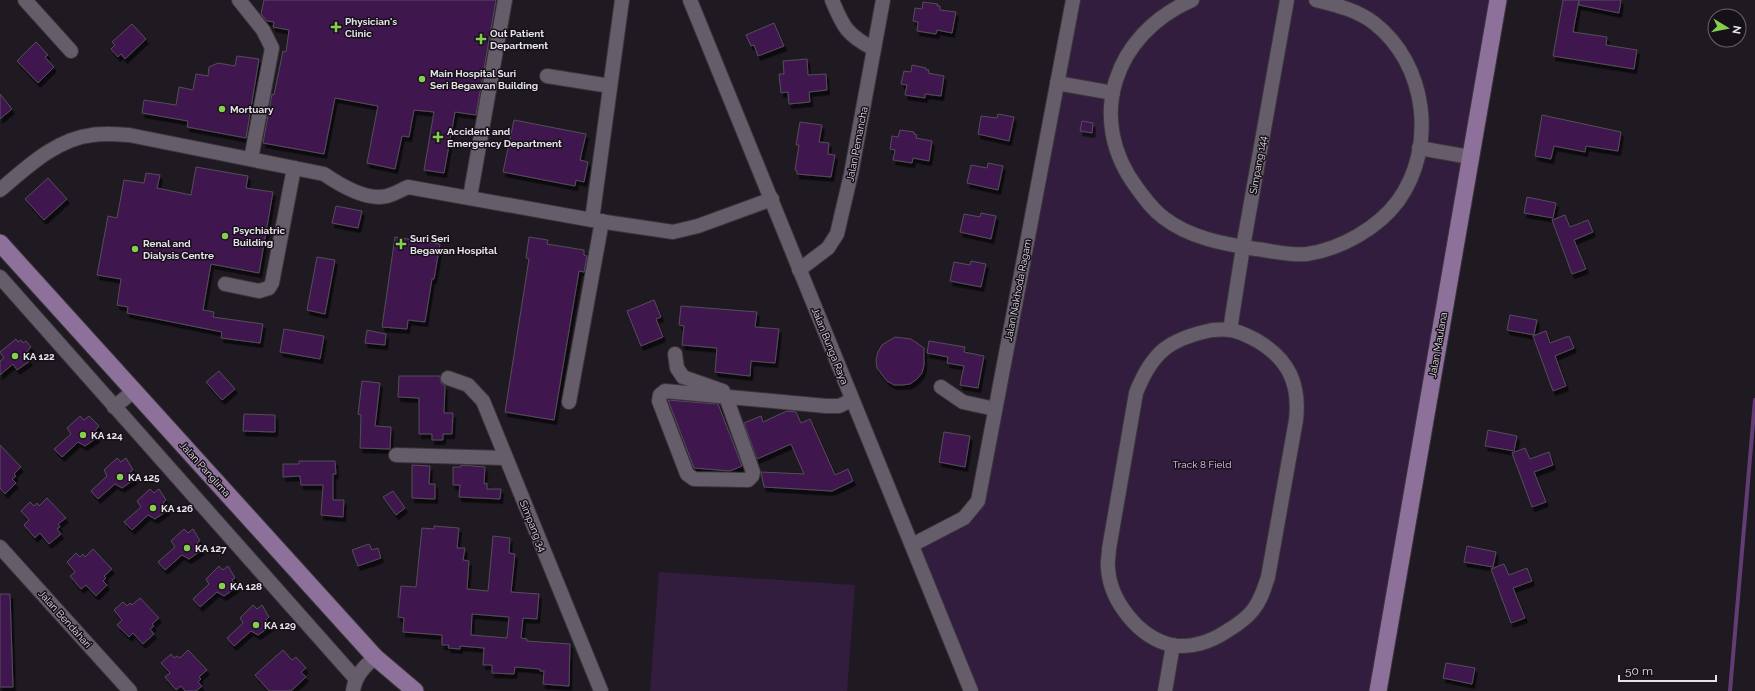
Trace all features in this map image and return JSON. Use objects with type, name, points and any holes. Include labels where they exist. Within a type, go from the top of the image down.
[{"type":"main road","name":"Jalan Maulana","points":[[1378,691],[1498,0]]},
{"type":"main road","name":"Jalan Panglima","points":[[0,243],[375,657],[415,691]]},
{"type":"street","points":[[25,0],[71,51]]},
{"type":"street","points":[[239,0],[263,30],[272,48],[251,159]]},
{"type":"street","points":[[470,197],[505,0]]},
{"type":"street","points":[[569,402],[597,221],[610,86],[622,0]]},
{"type":"street","name":"Jalan Bunga Raya","points":[[690,0],[971,691]]},
{"type":"street","points":[[832,0],[842,25],[848,33],[874,49]]},
{"type":"street","name":"Jalan Pemancha","points":[[799,270],[828,248],[837,234],[851,174],[883,0]]},
{"type":"street","name":"Jalan Nakhoda Ragam","points":[[912,545],[960,521],[968,515],[975,505],[979,495],[1073,0]]},
{"type":"street","points":[[1192,0],[1169,11],[1145,31],[1124,61],[1116,78],[1110,121],[1119,159],[1130,178],[1154,209],[1164,218],[1191,233],[1225,244],[1306,254],[1333,247],[1356,236],[1378,221],[1397,202],[1411,177],[1419,148],[1422,118],[1421,103],[1412,74],[1396,45],[1373,22],[1360,14],[1316,0]]},
{"type":"street","name":"Simpang 144","points":[[1230,330],[1243,247],[1287,0]]},
{"type":"street","points":[[547,76],[610,86]]},
{"type":"street","points":[[1057,83],[1113,93]]},
{"type":"street","points":[[0,190],[46,153],[76,138],[107,133],[129,135],[324,174],[341,186],[376,196],[386,196],[408,187],[597,221],[673,232],[698,226],[772,199]]},
{"type":"street","points":[[1419,148],[1470,158]]},
{"type":"street","points":[[225,284],[259,291],[269,288],[272,283],[294,168]]},
{"type":"street","points":[[0,276],[355,685],[361,670],[375,657]]},
{"type":"street","points":[[1230,330],[1253,338],[1277,355],[1290,372],[1296,392],[1296,420],[1268,577],[1261,597],[1253,611],[1243,621],[1220,636],[1204,643],[1188,646],[1173,645],[1156,639],[1141,630],[1129,617],[1119,603],[1111,584],[1108,567],[1136,393],[1144,372],[1156,356],[1172,344],[1183,337],[1198,333],[1230,330]]},
{"type":"street","points":[[675,354],[677,368],[683,377],[744,399]]},
{"type":"street","name":"Simpang 34","points":[[448,378],[458,380],[468,385],[483,402],[601,691]]},
{"type":"street","points":[[942,387],[963,402],[995,409]]},
{"type":"street","points":[[114,407],[134,390]]},
{"type":"street","points":[[726,397],[753,472],[752,476],[748,480],[694,479],[687,474],[659,401],[660,395],[665,391],[826,406],[839,406],[852,400]]},
{"type":"street","points":[[396,455],[506,458]]},
{"type":"street","name":"Jalan Bendahari","points":[[0,547],[130,691]]},
{"type":"street","points":[[1165,691],[1173,645]]},
{"type":"green space","name":"Track 8 Field","points":[[1074,0],[1498,0],[1378,691],[972,691],[912,545],[968,515]]},
{"type":"green space","points":[[659,572],[855,585],[847,691],[650,691]]},
{"type":"building","name":"Main Hospital Suri Seri Begawan Building","points":[[264,0],[496,0],[476,115],[455,112],[444,173],[424,170],[434,112],[414,110],[409,137],[402,136],[395,169],[367,163],[378,106],[335,98],[324,154],[263,143],[272,94],[274,95],[283,51],[286,52],[289,30],[273,27],[274,22],[267,21],[261,14]]},
{"type":"building","points":[[1563,0],[1579,0],[1573,32],[1607,37],[1606,45],[1637,50],[1634,69],[1553,56]]},
{"type":"building","points":[[1579,0],[1621,0],[1619,13],[1579,5]]},
{"type":"building","points":[[923,2],[938,4],[937,6],[940,6],[940,10],[956,12],[952,33],[937,30],[936,34],[917,31],[918,22],[913,21],[915,8],[922,9]]},
{"type":"building","points":[[774,23],[784,46],[758,56],[754,45],[751,46],[746,35]]},
{"type":"building","points":[[132,24],[146,39],[125,59],[121,54],[118,57],[111,49],[115,45],[112,42]]},
{"type":"building","points":[[36,42],[48,55],[45,57],[54,67],[38,83],[17,61]]},
{"type":"building","name":"Mortuary","points":[[237,56],[259,59],[246,138],[187,127],[188,121],[142,113],[144,100],[176,105],[179,87],[193,90],[196,74],[208,76],[209,67],[218,63],[235,66]]},
{"type":"building","points":[[807,59],[808,75],[826,74],[827,90],[809,92],[810,102],[789,104],[788,92],[781,93],[779,74],[784,74],[783,61]]},
{"type":"building","points":[[912,65],[926,68],[926,70],[929,70],[928,73],[944,76],[941,96],[925,94],[925,98],[905,95],[907,85],[901,84],[904,71],[911,72]]},
{"type":"building","points":[[0,94],[12,109],[0,119]]},
{"type":"building","points":[[998,114],[1014,117],[1009,141],[978,134],[981,116],[997,118]]},
{"type":"building","points":[[1542,115],[1621,132],[1618,151],[1586,146],[1585,152],[1554,146],[1551,159],[1535,156]]},
{"type":"building","points":[[514,120],[586,134],[580,160],[588,162],[584,182],[576,180],[575,186],[503,172]]},
{"type":"building","points":[[1082,121],[1093,123],[1092,133],[1080,131]]},
{"type":"building","points":[[800,122],[822,125],[819,142],[829,143],[828,154],[835,155],[831,177],[797,174],[797,171],[795,170],[799,145],[796,145]]},
{"type":"building","points":[[900,130],[914,132],[914,134],[917,135],[916,138],[932,141],[929,161],[913,158],[912,163],[893,160],[895,150],[890,149],[892,136],[898,137]]},
{"type":"building","points":[[988,163],[1003,166],[998,190],[967,183],[971,165],[987,168]]},
{"type":"building","points":[[196,167],[248,176],[246,188],[273,192],[259,273],[211,264],[203,310],[214,312],[213,317],[263,324],[260,343],[221,338],[222,332],[127,313],[128,307],[117,305],[121,279],[97,275],[108,216],[117,218],[124,180],[144,183],[146,173],[160,175],[157,188],[191,195]]},
{"type":"building","points":[[48,178],[67,199],[44,220],[25,199]]},
{"type":"building","points":[[1527,197],[1556,203],[1553,218],[1524,213]]},
{"type":"building","points":[[336,206],[362,211],[358,228],[332,223]]},
{"type":"building","points":[[981,213],[996,216],[991,239],[960,232],[964,214],[980,217]]},
{"type":"building","points":[[1565,215],[1570,227],[1588,220],[1593,232],[1574,240],[1586,269],[1572,274],[1552,220]]},
{"type":"building","points":[[395,237],[440,244],[434,279],[432,279],[425,322],[408,320],[407,329],[382,327]]},
{"type":"building","points":[[529,237],[548,240],[547,244],[584,250],[584,255],[587,256],[584,272],[579,271],[554,420],[505,412],[529,259],[526,258]]},
{"type":"building","points":[[317,257],[335,260],[325,314],[307,310]]},
{"type":"building","points":[[971,261],[986,264],[981,287],[950,281],[954,262],[970,265]]},
{"type":"building","points":[[654,300],[661,317],[656,319],[663,337],[641,346],[627,311]]},
{"type":"building","points":[[681,306],[757,312],[755,327],[779,329],[775,363],[751,361],[750,376],[715,372],[717,348],[682,345],[684,326],[679,325]]},
{"type":"building","points":[[1510,315],[1537,320],[1534,335],[1507,330]]},
{"type":"building","points":[[284,329],[324,336],[320,359],[280,352]]},
{"type":"building","points":[[367,330],[386,334],[385,345],[365,343]]},
{"type":"building","points":[[1546,331],[1550,343],[1569,336],[1574,348],[1555,356],[1566,386],[1553,391],[1533,336]]},
{"type":"building","points":[[895,337],[911,339],[924,348],[924,365],[922,373],[910,384],[894,385],[887,381],[877,368],[876,360],[882,345]]},
{"type":"building","name":"KA 122","points":[[16,339],[18,342],[21,340],[23,343],[26,341],[31,347],[25,354],[30,361],[17,370],[13,364],[0,375],[0,361],[4,358],[0,352]]},
{"type":"building","points":[[929,341],[965,347],[964,352],[984,356],[978,388],[960,385],[964,366],[947,363],[948,357],[927,353]]},
{"type":"building","points":[[219,371],[235,389],[222,400],[206,382]]},
{"type":"building","points":[[399,376],[440,376],[441,383],[445,386],[444,413],[453,413],[452,434],[443,434],[443,440],[432,440],[432,434],[419,434],[419,398],[398,397]]},
{"type":"building","points":[[362,381],[380,383],[375,426],[391,427],[390,449],[360,448],[361,415],[358,414]]},
{"type":"building","points":[[668,400],[718,404],[742,466],[730,471],[694,468]]},
{"type":"building","points":[[787,411],[796,412],[801,423],[810,419],[835,475],[848,469],[853,481],[832,491],[764,487],[761,472],[804,474],[791,444],[757,459],[744,423],[761,416],[763,422]]},
{"type":"building","points":[[244,414],[275,415],[275,432],[243,431]]},
{"type":"building","name":"KA 124","points":[[80,416],[84,420],[89,416],[99,426],[95,431],[98,437],[85,446],[78,442],[62,457],[54,449],[71,434],[67,428]]},
{"type":"building","points":[[1488,430],[1517,436],[1514,451],[1485,446]]},
{"type":"building","points":[[944,432],[970,436],[965,467],[939,462]]},
{"type":"building","points":[[0,445],[21,467],[14,474],[16,476],[12,479],[16,483],[5,494],[0,488]]},
{"type":"building","points":[[1525,448],[1530,459],[1549,452],[1553,465],[1534,472],[1546,502],[1532,507],[1512,453]]},
{"type":"building","name":"KA 125","points":[[117,458],[121,462],[126,458],[133,470],[130,472],[135,479],[122,488],[115,484],[98,499],[91,491],[107,476],[104,470]]},
{"type":"building","points":[[299,461],[335,461],[336,474],[333,474],[333,500],[344,500],[343,517],[321,515],[323,485],[301,485],[300,476],[283,477],[283,464],[299,464]]},
{"type":"building","points":[[412,465],[430,466],[429,484],[435,484],[435,499],[412,498]]},
{"type":"building","points":[[461,465],[485,467],[484,484],[487,483],[487,489],[501,489],[500,499],[459,497],[460,485],[453,485],[453,467],[461,467]]},
{"type":"building","name":"KA 126","points":[[150,489],[154,493],[159,489],[166,500],[163,503],[168,510],[155,519],[148,515],[132,530],[124,522],[141,507],[137,501]]},
{"type":"building","points":[[393,491],[405,508],[396,515],[383,497]]},
{"type":"building","points":[[47,498],[66,518],[58,524],[60,527],[57,529],[61,534],[49,544],[40,533],[35,538],[24,525],[29,520],[21,511],[30,502],[34,506],[37,503],[39,506]]},
{"type":"building","points":[[434,526],[459,528],[457,548],[465,548],[463,560],[469,561],[467,589],[488,591],[493,536],[510,538],[509,553],[515,554],[511,592],[539,594],[537,619],[523,618],[521,638],[527,639],[527,641],[570,644],[569,686],[543,684],[544,671],[540,671],[540,669],[515,667],[514,674],[492,673],[492,665],[483,665],[484,648],[460,646],[460,649],[448,648],[449,645],[442,645],[442,635],[403,632],[404,618],[398,617],[401,586],[416,587],[422,528],[434,529]],"holes":[[[472,614],[509,617],[507,638],[471,635]]]},
{"type":"building","name":"KA 127","points":[[184,529],[188,533],[193,529],[200,541],[197,543],[202,550],[189,559],[182,555],[165,570],[158,562],[175,547],[171,541]]},
{"type":"building","points":[[369,544],[372,550],[378,548],[381,558],[358,566],[352,550]]},
{"type":"building","points":[[1467,546],[1496,552],[1493,567],[1464,562]]},
{"type":"building","points":[[93,549],[112,569],[104,576],[106,578],[103,581],[107,585],[96,596],[86,585],[81,589],[70,576],[75,572],[67,562],[76,553],[80,557],[83,554],[85,557]]},
{"type":"building","points":[[1504,564],[1509,575],[1527,568],[1532,581],[1513,588],[1525,618],[1511,623],[1491,569]]},
{"type":"building","name":"KA 128","points":[[219,566],[223,570],[228,566],[235,578],[232,580],[237,587],[224,596],[217,592],[200,607],[193,599],[209,584],[206,579]]},
{"type":"building","points":[[0,594],[10,594],[13,687],[0,687]]},
{"type":"building","points":[[140,598],[159,618],[152,624],[154,626],[150,629],[154,634],[143,644],[133,633],[129,637],[117,625],[122,620],[114,610],[123,602],[127,606],[130,603],[132,605]]},
{"type":"building","name":"KA 129","points":[[253,605],[257,609],[262,605],[269,617],[266,620],[271,626],[258,635],[251,631],[234,646],[227,638],[243,623],[240,618]]},
{"type":"building","points":[[188,650],[207,670],[199,677],[201,679],[198,682],[202,686],[196,691],[185,691],[181,686],[176,690],[165,677],[170,673],[161,663],[171,654],[174,658],[177,656],[180,658]]},
{"type":"building","points":[[283,650],[292,660],[296,657],[306,668],[301,672],[306,677],[291,691],[269,691],[255,675]]},
{"type":"building","points":[[1446,663],[1475,668],[1472,684],[1443,678]]},
{"type":"waterway","points":[[1730,691],[1755,400]]},
{"type":"place","name":"Physician's Clinic","points":[[336,27]]},
{"type":"place","name":"Out Patient Department","points":[[481,39]]},
{"type":"place","name":"Main Hospital Suri Seri Begawan Building","points":[[422,79]]},
{"type":"place","name":"Mortuary","points":[[222,109]]},
{"type":"place","name":"Accident and Emergency Department","points":[[438,137]]},
{"type":"place","name":"Psychiatric Building","points":[[225,236]]},
{"type":"place","name":"Suri Seri Begawan Hospital","points":[[401,244]]},
{"type":"place","name":"Renal and Dialysis Centre","points":[[135,249]]},
{"type":"place","name":"KA 122","points":[[15,356]]},
{"type":"place","name":"KA 124","points":[[83,435]]},
{"type":"place","name":"KA 125","points":[[120,477]]},
{"type":"place","name":"KA 126","points":[[153,508]]},
{"type":"place","name":"KA 127","points":[[187,548]]},
{"type":"place","name":"KA 128","points":[[222,586]]},
{"type":"place","name":"KA 129","points":[[256,625]]}]
